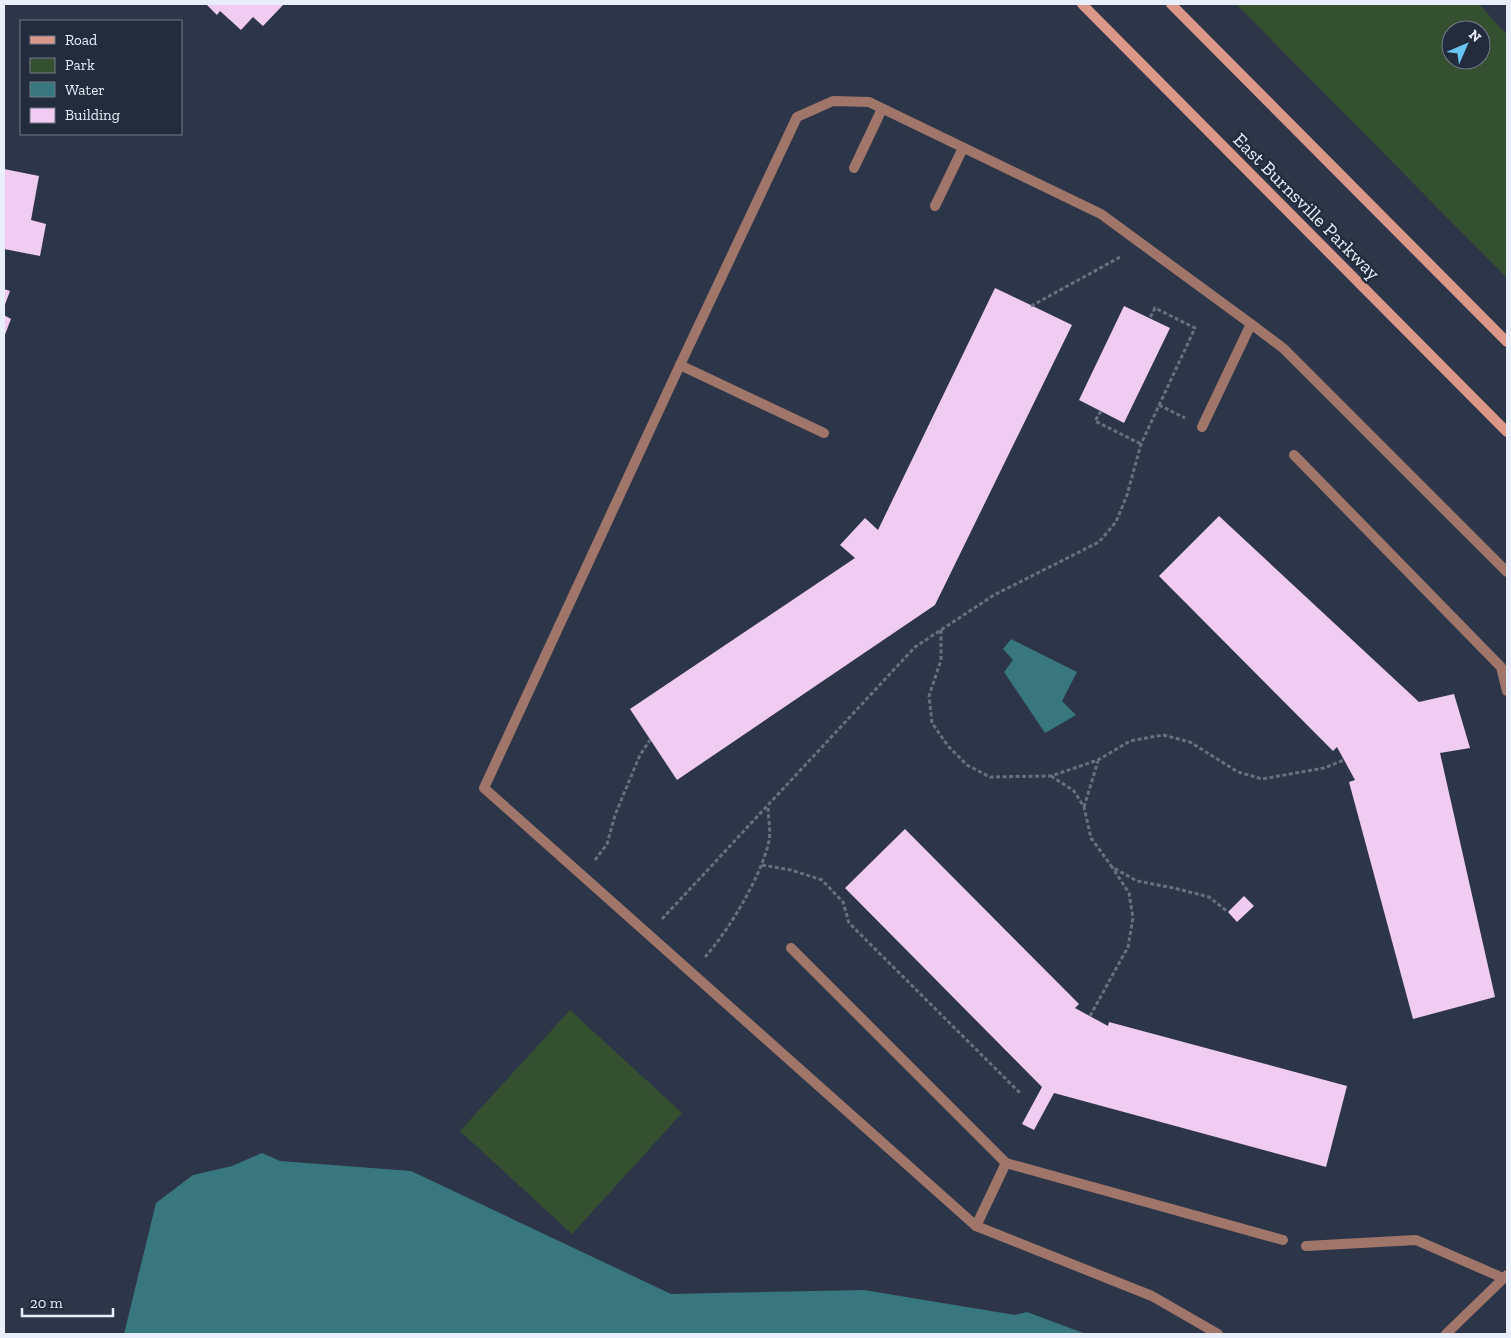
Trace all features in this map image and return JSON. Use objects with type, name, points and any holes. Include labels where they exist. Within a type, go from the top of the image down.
[{"type":"street","name":"East Burnsville Parkway","points":[[1082,4],[1507,432]]},
{"type":"street","points":[[1171,4],[1507,342]]},
{"type":"lane","points":[[1218,1334],[1152,1296],[976,1226],[484,788],[796,117],[833,101],[869,102],[1101,214],[1283,348],[1507,572]]},
{"type":"lane","points":[[854,168],[882,109]]},
{"type":"lane","points":[[935,206],[963,148]]},
{"type":"lane","points":[[1202,427],[1251,324]]},
{"type":"lane","points":[[680,365],[824,433]]},
{"type":"lane","points":[[1294,455],[1504,664],[1507,691]]},
{"type":"lane","points":[[791,948],[1006,1163],[1284,1240]]},
{"type":"lane","points":[[976,1226],[1006,1163]]},
{"type":"lane","points":[[1306,1246],[1416,1240],[1505,1276],[1446,1334]]},
{"type":"path","points":[[1031,306],[1142,244]]},
{"type":"path","points":[[647,933],[915,647],[994,594],[1098,542],[1116,522],[1127,495],[1140,444],[1195,328],[1155,308],[1150,318]]},
{"type":"path","points":[[1159,405],[1202,427]]},
{"type":"path","points":[[1101,411],[1095,421],[1140,444]]},
{"type":"path","points":[[941,629],[941,660],[929,696],[932,723],[948,746],[966,765],[990,777],[1051,776],[1098,760],[1130,740],[1163,735],[1190,742],[1238,772],[1262,779],[1324,768],[1344,760]]},
{"type":"path","points":[[583,876],[607,844],[615,815],[640,755],[650,740]]},
{"type":"path","points":[[1084,807],[1098,760]]},
{"type":"path","points":[[1051,776],[1074,791],[1084,807],[1091,838],[1129,893],[1133,918],[1128,947],[1090,1016]]},
{"type":"path","points":[[691,972],[731,923],[762,865],[769,839],[768,805]]},
{"type":"path","points":[[762,865],[791,870],[822,880],[843,902],[849,923],[1020,1093]]},
{"type":"path","points":[[1112,867],[1138,881],[1209,897],[1228,912]]},
{"type":"green space","points":[[1236,4],[1479,4],[1507,35],[1507,278]]},
{"type":"green space","points":[[570,1010],[682,1113],[572,1234],[460,1131]]},
{"type":"water","points":[[1011,639],[1077,672],[1062,701],[1076,715],[1045,733],[1004,672],[1013,660],[1003,649]]},
{"type":"water","points":[[262,1153],[280,1161],[411,1171],[671,1294],[864,1290],[1015,1315],[1027,1312],[1086,1334],[124,1334],[156,1203],[193,1175],[232,1166]]},
{"type":"building","points":[[206,4],[284,4],[263,26],[253,17],[241,30],[220,11],[217,15]]},
{"type":"building","points":[[4,169],[39,176],[31,220],[46,224],[40,256],[4,249]]},
{"type":"building","points":[[995,288],[1072,325],[935,605],[677,780],[630,709],[855,558],[840,545],[865,518],[878,530]]},
{"type":"building","points":[[4,289],[10,291],[4,307]]},
{"type":"building","points":[[1124,306],[1170,328],[1124,423],[1079,400]]},
{"type":"building","points":[[4,315],[11,319],[4,337]]},
{"type":"building","points":[[1219,516],[1419,702],[1454,694],[1470,748],[1440,753],[1495,997],[1413,1019],[1349,782],[1355,780],[1337,747],[1333,751],[1159,576]]},
{"type":"building","points":[[905,829],[1079,1004],[1075,1008],[1108,1026],[1109,1022],[1347,1086],[1326,1167],[1054,1093],[1034,1130],[1022,1124],[1042,1087],[845,888]]},
{"type":"building","points":[[1244,896],[1254,906],[1237,922],[1228,912]]}]
